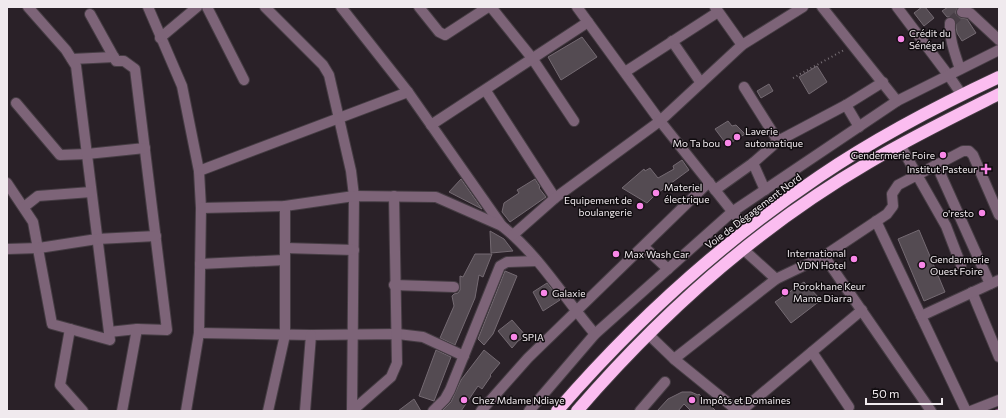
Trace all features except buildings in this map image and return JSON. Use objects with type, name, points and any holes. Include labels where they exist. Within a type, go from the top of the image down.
[{"type":"highway","name":"Voie de Dégagement Nord","points":[[557,411],[612,350],[662,301],[702,265],[747,230],[820,176],[863,149],[912,121],[999,77]]},
{"type":"highway","points":[[577,411],[649,335],[744,250],[826,190],[867,163],[999,94]]},
{"type":"street","points":[[7,183],[34,222],[40,248],[52,324],[110,340],[76,66],[72,59],[28,7]]},
{"type":"street","points":[[148,7],[160,38],[182,86],[199,171],[201,208],[199,333],[186,411]]},
{"type":"street","points":[[160,38],[196,7]]},
{"type":"street","points":[[207,7],[244,80]]},
{"type":"street","points":[[265,7],[323,65],[328,75],[351,171],[354,196],[352,411]]},
{"type":"street","points":[[341,7],[408,92],[502,226]]},
{"type":"street","points":[[419,7],[439,32],[445,35],[490,7],[532,58],[574,122]]},
{"type":"street","points":[[513,235],[555,198],[660,121],[742,45],[803,7]]},
{"type":"street","points":[[822,7],[897,101]]},
{"type":"street","points":[[897,7],[962,95]]},
{"type":"street","points":[[581,8],[588,22],[660,121],[747,230]]},
{"type":"street","points":[[625,72],[672,42],[717,9],[742,45]]},
{"type":"street","points":[[962,12],[970,13],[999,40]]},
{"type":"street","points":[[90,14],[116,61],[124,61],[135,69],[167,330],[136,329],[109,332]]},
{"type":"street","points":[[431,125],[486,91],[532,58],[588,22]]},
{"type":"street","points":[[950,23],[953,47],[960,69]]},
{"type":"street","points":[[672,42],[701,83]]},
{"type":"street","points":[[529,411],[595,334],[732,212],[897,101],[999,50]]},
{"type":"street","points":[[72,59],[114,56]]},
{"type":"street","points":[[481,411],[528,358],[644,247],[712,186],[753,163],[778,141],[846,105],[882,82]]},
{"type":"street","points":[[744,87],[778,141]]},
{"type":"street","points":[[486,91],[555,198]]},
{"type":"street","points":[[199,171],[408,92]]},
{"type":"street","points":[[16,103],[60,155],[87,154],[145,148]]},
{"type":"street","points":[[846,105],[859,127]]},
{"type":"street","points":[[900,145],[946,226],[961,265]]},
{"type":"street","points":[[674,359],[776,279],[824,256],[891,210],[893,206],[892,194],[894,189],[916,175],[963,151],[969,151],[973,155],[999,215]]},
{"type":"street","points":[[753,163],[765,190]]},
{"type":"street","points":[[921,316],[995,282],[936,164]]},
{"type":"street","points":[[24,207],[38,196],[92,192]]},
{"type":"street","points":[[201,208],[285,206],[354,196],[436,197],[502,226],[513,235],[537,260],[576,312],[595,334]]},
{"type":"street","points":[[352,411],[391,377],[395,371],[398,334],[394,285],[394,196]]},
{"type":"street","points":[[268,411],[284,335],[285,206]]},
{"type":"street","points":[[876,221],[966,411]]},
{"type":"street","points":[[7,250],[40,248],[97,239],[156,236]]},
{"type":"street","points":[[644,247],[668,269]]},
{"type":"street","points":[[285,248],[354,250]]},
{"type":"street","points":[[744,250],[776,279]]},
{"type":"street","points":[[824,256],[931,411]]},
{"type":"street","points":[[200,264],[285,260]]},
{"type":"street","points":[[433,411],[448,394],[500,266],[507,262],[537,260]]},
{"type":"street","points":[[394,285],[454,287]]},
{"type":"street","points":[[972,292],[999,357]]},
{"type":"street","points":[[649,335],[674,359],[739,411],[862,310]]},
{"type":"street","points":[[70,329],[60,385],[83,411]]},
{"type":"street","points":[[122,411],[136,329]]},
{"type":"street","points":[[199,333],[284,335],[398,334],[423,337],[464,356]]},
{"type":"street","points":[[305,411],[311,335]]},
{"type":"street","points":[[812,352],[848,407]]},
{"type":"street","points":[[640,411],[665,382]]},
{"type":"street","points":[[971,411],[999,400]]},
{"type":"path","points":[[793,78],[853,44]]},
{"type":"tunnel","points":[[950,23],[962,12]]},
{"type":"place","name":"Crédit du Sénégal","points":[[901,39]]},
{"type":"place","name":"Laverie automatique","points":[[737,137]]},
{"type":"place","name":"Mo Ta bou","points":[[728,143]]},
{"type":"place","name":"Gendermerie Foire","points":[[943,155]]},
{"type":"place","name":"Institut Pasteur","points":[[986,169]]},
{"type":"place","name":"Materiel électrique","points":[[656,193]]},
{"type":"place","name":"Equipement de boulangerie","points":[[640,206]]},
{"type":"place","name":"o'resto","points":[[982,213]]},
{"type":"place","name":"Max Wash Car","points":[[616,254]]},
{"type":"place","name":"International VDN Hotel","points":[[854,259]]},
{"type":"place","name":"Gendarmerie Ouest Foire","points":[[922,265]]},
{"type":"place","name":"Porokhane Keur Mame Diarra","points":[[785,292]]},
{"type":"place","name":"Galaxie","points":[[544,293]]},
{"type":"place","name":"SPIA","points":[[514,337]]},
{"type":"place","name":"Chez Mdame Ndiaye","points":[[464,400]]},
{"type":"place","name":"Impôts et Domaines","points":[[692,400]]}]
